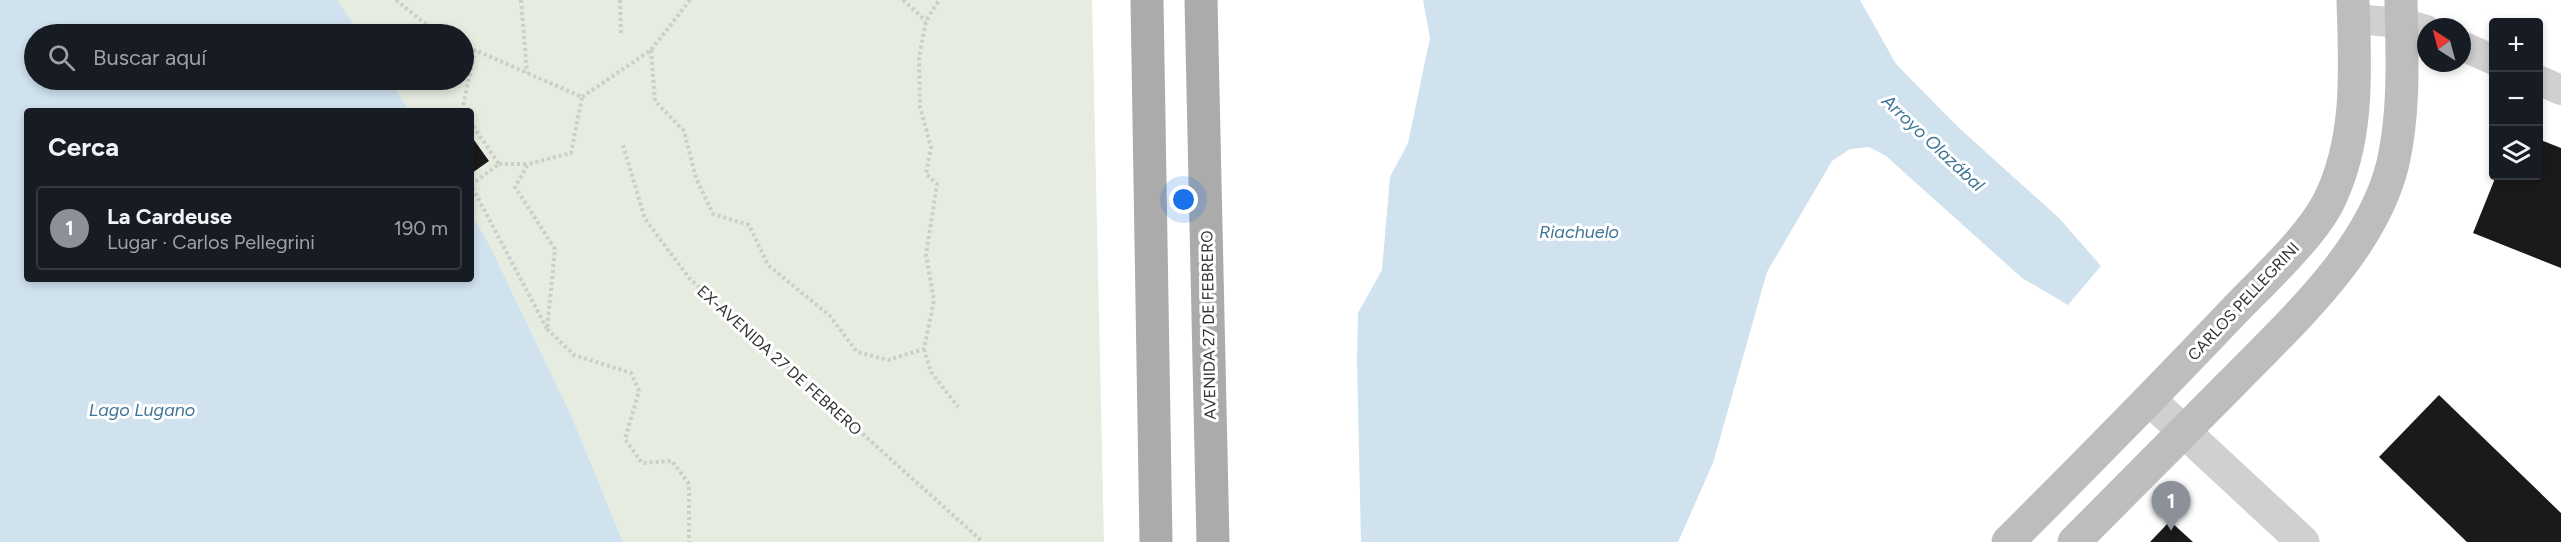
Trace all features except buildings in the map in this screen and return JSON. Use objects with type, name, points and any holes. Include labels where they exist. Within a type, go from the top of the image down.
[{"type":"main road","points":[[1147,0],[1156,542]]},
{"type":"main road","name":"AVENIDA 27 DE FEBRERO","points":[[1201,0],[1213,542]]},
{"type":"main road","name":"CARLOS PELLEGRINI","points":[[2008,542],[2150,400],[2300,242],[2329,202],[2344,160],[2352,117],[2356,74],[2354,9]]},
{"type":"main road","points":[[2074,542],[2285,328],[2336,271],[2371,223],[2392,164],[2399,124],[2410,18]]},
{"type":"street","points":[[2354,9],[2410,18]]},
{"type":"street","points":[[2471,50],[2489,58]]},
{"type":"street","points":[[2543,82],[2561,90]]},
{"type":"street","points":[[2150,400],[2303,542]]},
{"type":"path","points":[[396,0],[426,24]]},
{"type":"path","points":[[521,0],[527,73]]},
{"type":"path","points":[[620,0],[621,34]]},
{"type":"path","points":[[474,183],[499,164],[528,164],[571,153],[582,97],[651,50],[690,0]]},
{"type":"path","points":[[903,0],[926,21]]},
{"type":"path","points":[[939,0],[926,21],[919,58],[920,107],[931,147],[926,174],[937,184],[926,255],[934,300],[924,349],[932,372],[958,407]]},
{"type":"path","points":[[474,55],[475,50],[582,97]]},
{"type":"path","points":[[651,50],[655,101],[684,131],[696,178],[713,214],[748,225],[768,265],[830,316],[858,352],[888,360],[924,349]]},
{"type":"path","points":[[463,108],[466,90]]},
{"type":"path","points":[[474,127],[499,164]]},
{"type":"path","name":"EX-AVENIDA 27 DE FEBRERO","points":[[623,145],[645,219],[690,279],[983,542]]},
{"type":"path","points":[[528,164],[515,187],[555,249],[547,329]]},
{"type":"path","points":[[474,191],[547,329],[574,355],[631,373],[639,392],[625,439],[642,463],[672,461],[689,484],[689,542]]},
{"type":"shaded area","points":[[337,0],[1092,0],[1104,542],[623,542],[571,415],[488,242],[474,219],[474,108],[407,108],[396,90],[474,90],[474,24],[354,24]]},
{"type":"water","name":"Lago Lugano","points":[[0,0],[337,0],[354,24],[24,24],[24,90],[396,90],[407,108],[24,108],[24,282],[474,282],[474,219],[488,242],[571,415],[623,542],[0,542]]},
{"type":"water","name":"Riachuelo","points":[[1423,0],[1860,0],[1896,64],[1958,127],[2059,218],[2101,266],[2068,305],[2022,278],[1886,156],[1869,147],[1850,149],[1832,161],[1767,272],[1713,463],[1678,542],[1361,542],[1358,313],[1382,270],[1390,177],[1408,143],[1430,38]]},
{"type":"place","name":"La Cardeuse","points":[[2171,531]]},
{"type":"water label","name":"Arroyo Olazábal","points":[[1933,143]]}]
